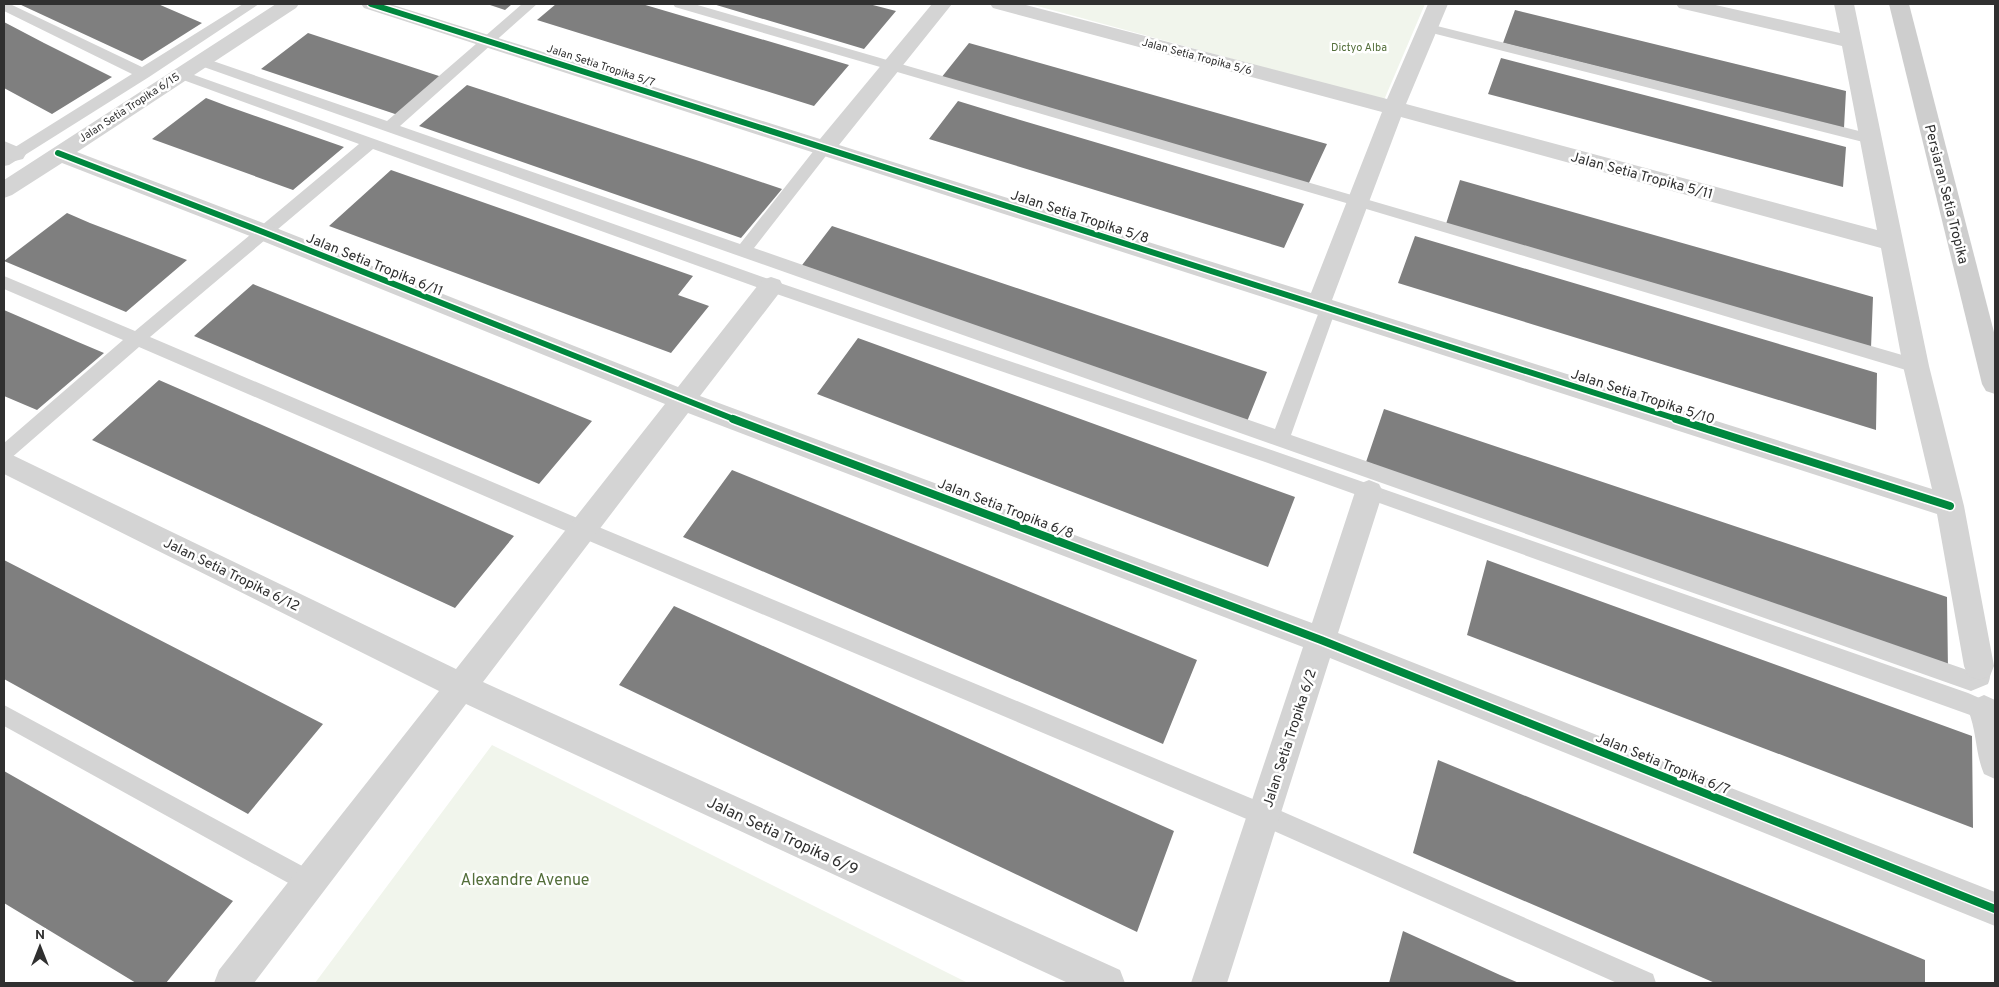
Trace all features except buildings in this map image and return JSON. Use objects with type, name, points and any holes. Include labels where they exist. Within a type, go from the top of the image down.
[{"type":"street","name":"Jalan Setia Tropika 6/15","points":[[4,190],[289,4]]},
{"type":"street","name":"Jalan Setia Tropika 5/7","points":[[371,4],[824,148]]},
{"type":"street","points":[[824,148],[942,4]]},
{"type":"street","name":"Jalan Setia Tropika 5/6","points":[[1000,4],[1394,108]]},
{"type":"street","points":[[1323,307],[1358,201],[1394,108],[1438,4]]},
{"type":"street","points":[[1686,4],[1851,42]]},
{"type":"street","points":[[1844,4],[1916,366],[1950,506],[1979,666]]},
{"type":"street","name":"Persiaran Setia Tropika","points":[[1899,4],[1995,384]]},
{"type":"street","name":"Jalan Setia Tropika 5/11","points":[[1394,108],[1890,242]]},
{"type":"street","name":"Jalan Setia Tropika 5/8","points":[[824,148],[1323,307]]},
{"type":"street","name":"Jalan Setia Tropika 6/11","points":[[58,153],[263,232],[682,400]]},
{"type":"street","points":[[232,983],[770,286]]},
{"type":"street","name":"Jalan Setia Tropika 5/10","points":[[1323,307],[1950,506]]},
{"type":"street","name":"Jalan Setia Tropika 6/8","points":[[682,400],[1321,640]]},
{"type":"street","name":"Jalan Setia Tropika 6/12","points":[[4,462],[460,686]]},
{"type":"street","name":"Jalan Setia Tropika 6/2","points":[[1209,983],[1369,492]]},
{"type":"street","name":"Jalan Setia Tropika 6/7","points":[[1321,640],[1995,909]]},
{"type":"street","name":"Jalan Setia Tropika 6/9","points":[[460,686],[1107,983]]},
{"type":"street","points":[[1984,710],[1988,719],[1995,763]]},
{"type":"lane","points":[[8,154],[144,74],[252,4]]},
{"type":"lane","points":[[388,127],[530,4]]},
{"type":"lane","points":[[680,4],[1358,201],[1916,366]]},
{"type":"lane","points":[[4,6],[144,74]]},
{"type":"lane","points":[[1429,28],[1871,139]]},
{"type":"lane","points":[[206,59],[206,63],[1971,681],[1981,677],[1979,666]]},
{"type":"lane","points":[[180,74],[770,286],[1369,492],[1984,710]]},
{"type":"lane","points":[[4,454],[136,339],[371,142]]},
{"type":"lane","points":[[743,251],[824,148]]},
{"type":"lane","points":[[4,282],[1264,815],[1644,983]]},
{"type":"lane","points":[[1280,439],[1323,307]]},
{"type":"lane","points":[[4,715],[309,882]]},
{"type":"green space","name":"Dictyo Alba","points":[[1030,4],[1425,4],[1384,100]]},
{"type":"green space","name":"Alexandre Avenue","points":[[492,745],[968,983],[315,983]]},
{"type":"cycle path","points":[[371,4],[1950,506]]},
{"type":"cycle path","points":[[58,153],[263,232],[682,400],[1321,640],[1995,909]]}]
